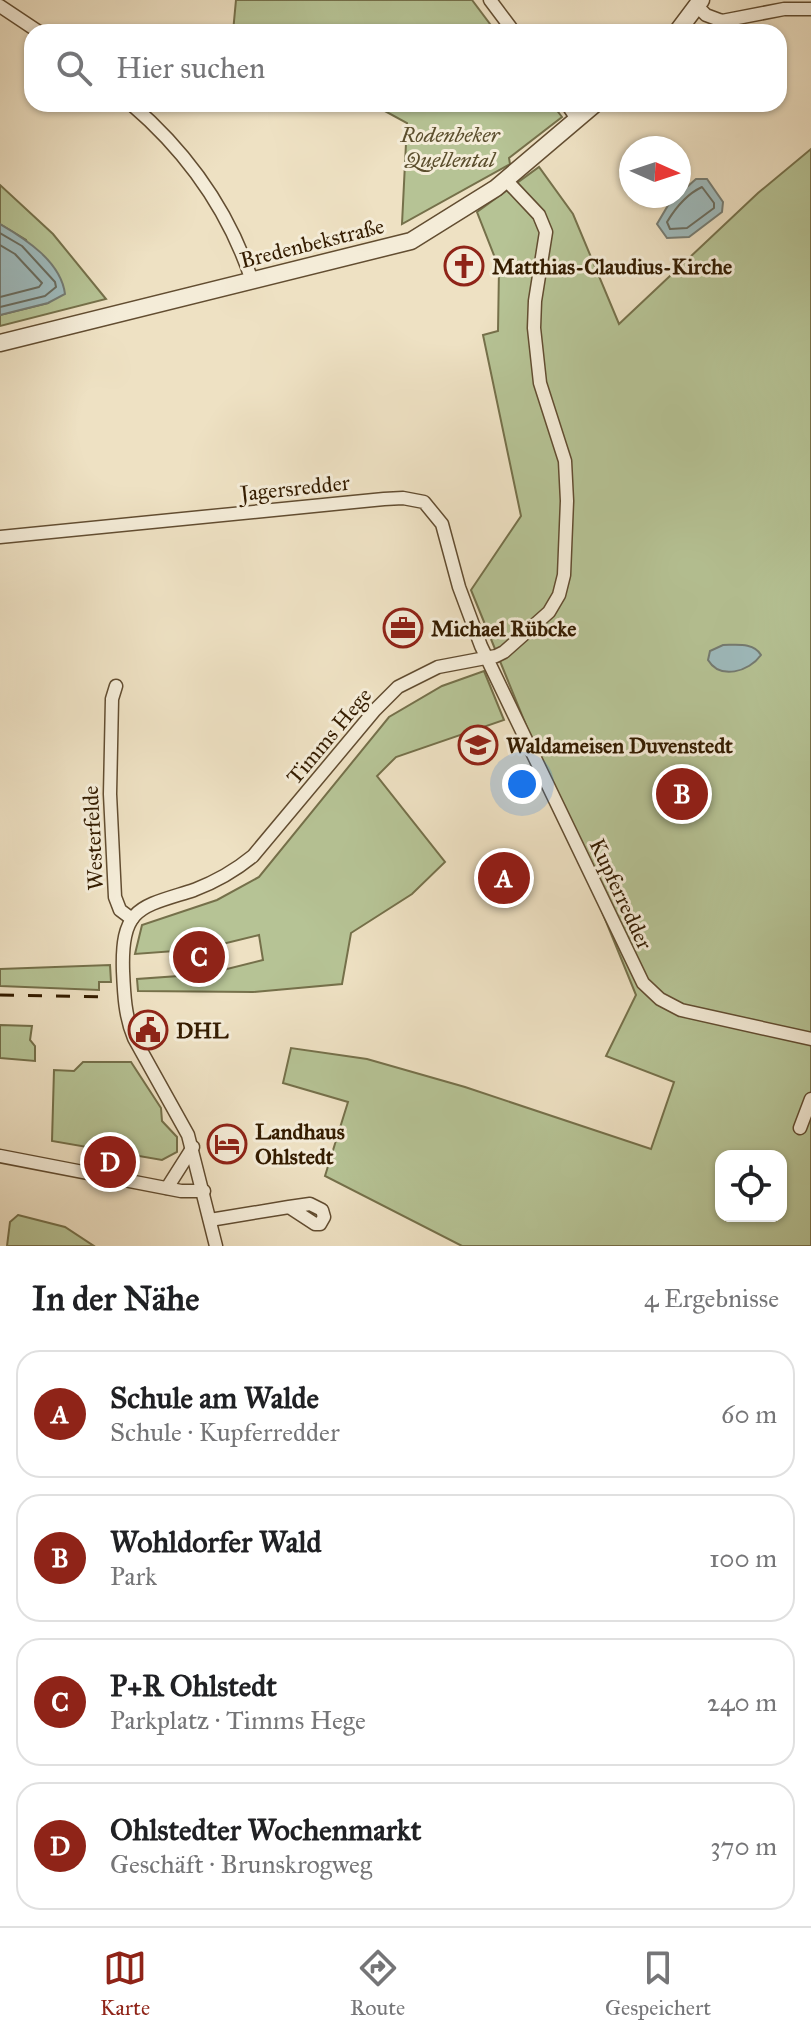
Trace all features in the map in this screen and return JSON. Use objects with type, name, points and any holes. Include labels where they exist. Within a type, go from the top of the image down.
[{"type":"street","points":[[490,0],[508,24]]},
{"type":"street","points":[[683,24],[699,3],[706,15],[722,21],[784,9],[811,9]]},
{"type":"street","points":[[0,6],[27,24]]},
{"type":"street","points":[[140,112],[202,178],[228,221],[252,281]]},
{"type":"street","points":[[572,112],[577,119]]},
{"type":"street","name":"Bredenbekstraße","points":[[0,343],[411,241],[506,180],[585,112]]},
{"type":"street","name":"Timms Hege","points":[[132,919],[145,905],[196,889],[229,873],[253,856],[375,710],[398,687],[438,667],[487,658],[511,647],[555,604],[562,586],[565,560],[566,471],[540,383],[534,328],[546,232],[539,215],[506,180]]},
{"type":"street","name":"Jagersredder","points":[[0,537],[384,499],[403,498],[424,502],[442,524],[459,587],[487,658]]},
{"type":"street","name":"Kupferredder","points":[[487,658],[636,971],[650,992],[681,1010],[811,1039]]},
{"type":"street","name":"Westerfelde","points":[[116,686],[112,699],[110,794],[115,897],[120,910],[132,919]]},
{"type":"street","points":[[132,919],[124,942],[124,981],[130,1029],[193,1147],[216,1246]]},
{"type":"street","points":[[800,1128],[811,1099]]},
{"type":"street","points":[[167,1188],[193,1147]]},
{"type":"street","points":[[0,1156],[167,1188],[204,1191]]},
{"type":"street","points":[[210,1220],[289,1207]]},
{"type":"green space","points":[[236,0],[472,0],[490,24],[234,24]]},
{"type":"green space","name":"Rodenbeker Quellental","points":[[387,112],[558,112],[562,117],[509,158],[510,164],[402,224],[407,123]]},
{"type":"green space","points":[[811,149],[811,1246],[462,1246],[325,1176],[348,1102],[283,1083],[291,1048],[367,1059],[465,1087],[651,1149],[674,1082],[606,1056],[636,995],[471,590],[521,516],[483,335],[498,331],[499,268],[477,212],[539,167],[573,214],[619,324],[758,193]]},
{"type":"green space","points":[[0,185],[53,234],[106,299],[0,326],[0,315],[48,303],[26,240],[0,224]]},
{"type":"green space","points":[[484,671],[504,720],[396,757],[377,776],[445,862],[412,894],[351,933],[342,984],[253,992],[138,991],[137,979],[207,974],[263,960],[259,935],[202,949],[135,954],[142,925],[217,900],[259,877],[389,717],[442,686]]},
{"type":"green space","points":[[110,965],[111,982],[99,982],[99,990],[0,986],[0,969]]},
{"type":"green space","points":[[0,1025],[32,1026],[30,1040],[35,1046],[35,1061],[0,1058]]},
{"type":"green space","points":[[83,1062],[131,1062],[161,1108],[162,1121],[177,1137],[177,1152],[162,1160],[52,1141],[54,1070],[74,1071]]},
{"type":"green space","points":[[18,1215],[65,1227],[94,1246],[7,1246],[10,1222]]},
{"type":"water","points":[[696,179],[707,179],[723,202],[722,212],[689,237],[667,238],[657,224],[666,208],[691,208],[691,183]]},
{"type":"water","points":[[0,224],[31,244],[50,262],[65,294],[48,303],[0,315]]},
{"type":"water","points":[[723,645],[749,646],[761,655],[749,666],[727,672],[713,666],[708,660],[710,651]]},
{"type":"railway","points":[[0,995],[109,997]]},
{"type":"place","name":"Matthias-Claudius-Kirche","points":[[464,266]]},
{"type":"place","name":"Michael Rübcke","points":[[403,628]]},
{"type":"place","name":"Waldameisen Duvenstedt","points":[[478,745]]},
{"type":"place","name":"Wohldorfer Wald","points":[[682,794]]},
{"type":"place","name":"Schule am Walde","points":[[504,878]]},
{"type":"place","name":"P+R Ohlstedt","points":[[199,957]]},
{"type":"place","name":"DHL","points":[[148,1030]]},
{"type":"place","name":"Landhaus Ohlstedt","points":[[227,1144]]},
{"type":"place","name":"Ohlstedter Wochenmarkt","points":[[110,1162]]}]
